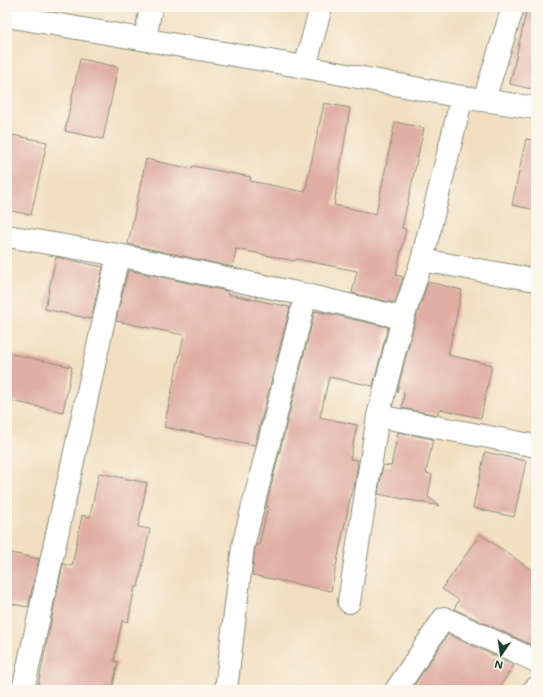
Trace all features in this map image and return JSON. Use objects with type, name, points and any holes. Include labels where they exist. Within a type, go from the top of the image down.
[{"type":"street","points":[[145,39],[152,7]]},
{"type":"street","points":[[305,67],[322,7]]},
{"type":"street","points":[[484,100],[512,7]]},
{"type":"street","points":[[7,16],[305,67],[462,97],[536,108]]},
{"type":"street","points":[[349,602],[378,416],[403,318],[422,260],[462,97]]},
{"type":"street","points":[[7,236],[118,255],[403,318]]},
{"type":"street","points":[[23,690],[118,255]]},
{"type":"street","points":[[422,260],[536,280]]},
{"type":"street","points":[[226,690],[242,546],[306,296]]},
{"type":"street","points":[[378,416],[536,446]]},
{"type":"street","points":[[396,690],[444,618],[536,661]]},
{"type":"building","points":[[527,8],[536,9],[536,90],[510,84]]},
{"type":"building","points":[[80,59],[118,67],[103,139],[65,131]]},
{"type":"building","points":[[324,103],[350,108],[334,205],[376,214],[395,122],[424,128],[402,228],[406,229],[396,275],[403,277],[395,303],[352,293],[357,271],[296,259],[295,261],[236,249],[233,267],[128,244],[146,159],[192,169],[193,166],[251,177],[250,181],[305,192]]},
{"type":"building","points":[[7,134],[47,142],[31,215],[7,210]]},
{"type":"building","points":[[526,139],[536,140],[536,210],[512,205]]},
{"type":"building","points":[[56,257],[103,267],[91,319],[45,309]]},
{"type":"building","points":[[128,270],[227,291],[227,294],[290,307],[255,445],[164,427],[184,335],[116,321]]},
{"type":"building","points":[[428,282],[462,290],[448,355],[492,365],[481,418],[439,409],[438,415],[402,408],[404,393],[397,392],[415,321]]},
{"type":"building","points":[[315,311],[388,327],[373,386],[329,377],[320,417],[357,425],[350,459],[358,460],[354,489],[352,489],[331,591],[252,575],[255,548],[256,545],[259,545],[268,506],[266,506]]},
{"type":"building","points":[[7,353],[72,367],[63,412],[7,400]]},
{"type":"building","points":[[398,432],[433,439],[426,473],[432,475],[428,497],[440,506],[378,494],[383,465],[391,466]]},
{"type":"building","points":[[485,452],[526,461],[514,517],[473,508]]},
{"type":"building","points":[[99,473],[147,483],[138,527],[150,529],[138,587],[135,587],[128,622],[122,621],[114,661],[118,662],[112,690],[37,690],[63,564],[72,566],[82,515],[90,517]]},
{"type":"building","points":[[480,534],[536,573],[536,647],[454,609],[459,600],[442,589]]},
{"type":"building","points":[[7,552],[39,559],[28,607],[7,603]]},
{"type":"building","points":[[448,634],[514,665],[498,690],[411,690]]}]
